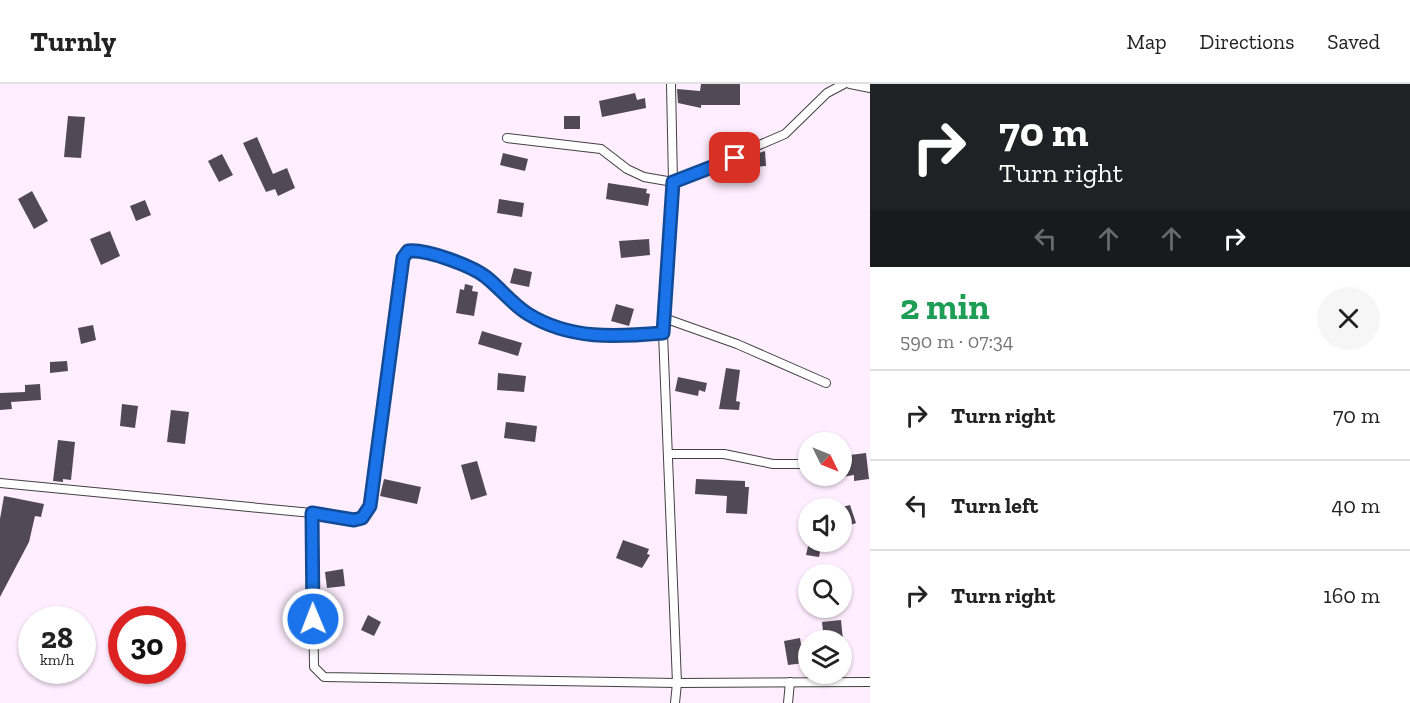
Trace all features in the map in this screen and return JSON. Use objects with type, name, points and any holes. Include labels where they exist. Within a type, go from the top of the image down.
[{"type":"street","points":[[671,84],[673,182],[663,333],[677,683],[675,703]]},
{"type":"street","points":[[507,138],[602,149],[627,169],[644,177],[673,182],[785,134],[827,93],[844,84]]},
{"type":"street","points":[[850,84],[870,88]]},
{"type":"street","points":[[0,483],[312,513],[354,520],[362,518],[370,506],[403,258],[408,251],[419,250],[479,272],[529,315],[572,333],[610,338],[663,333]]},
{"type":"street","points":[[664,318],[737,344],[826,383]]},
{"type":"street","points":[[669,454],[724,454],[773,464],[798,464]]},
{"type":"street","points":[[312,513],[314,667],[324,677],[677,683],[870,682]]},
{"type":"street","points":[[788,703],[790,682]]},
{"type":"building","points":[[701,84],[740,84],[740,105],[701,105],[701,108],[678,103],[677,89],[700,91]]},
{"type":"building","points":[[635,93],[637,100],[645,98],[646,108],[602,117],[599,101]]},
{"type":"building","points":[[68,116],[85,117],[81,158],[64,157]]},
{"type":"building","points":[[564,116],[580,116],[580,129],[564,129]]},
{"type":"building","points":[[257,137],[273,174],[287,168],[295,188],[278,196],[275,189],[266,192],[243,143]]},
{"type":"building","points":[[765,151],[766,166],[752,167],[751,156]]},
{"type":"building","points":[[503,153],[528,159],[525,171],[500,165]]},
{"type":"building","points":[[222,154],[233,175],[219,182],[208,161]]},
{"type":"building","points":[[608,183],[647,189],[646,193],[650,194],[648,206],[606,199]]},
{"type":"building","points":[[32,191],[48,221],[34,229],[18,199]]},
{"type":"building","points":[[499,199],[524,203],[522,217],[497,213]]},
{"type":"building","points":[[145,200],[151,215],[136,221],[130,206]]},
{"type":"building","points":[[110,231],[120,256],[101,265],[90,239]]},
{"type":"building","points":[[649,239],[650,255],[621,258],[619,241]]},
{"type":"building","points":[[514,268],[532,272],[529,287],[510,283]]},
{"type":"building","points":[[465,284],[473,286],[472,291],[478,292],[474,316],[456,313],[460,289],[464,290]]},
{"type":"building","points":[[616,304],[634,309],[629,326],[611,321]]},
{"type":"building","points":[[93,325],[96,340],[81,344],[78,328]]},
{"type":"building","points":[[482,331],[522,343],[518,356],[478,344]]},
{"type":"building","points":[[67,361],[68,371],[50,373],[50,362]]},
{"type":"building","points":[[726,368],[740,370],[736,401],[740,402],[739,410],[719,409]]},
{"type":"building","points":[[498,373],[526,376],[524,392],[497,390]]},
{"type":"building","points":[[678,377],[707,383],[705,392],[699,390],[698,396],[675,391]]},
{"type":"building","points":[[40,384],[41,400],[11,402],[12,409],[0,410],[0,393],[25,392],[25,385]]},
{"type":"building","points":[[122,404],[138,406],[135,428],[120,426]]},
{"type":"building","points":[[171,410],[189,412],[185,444],[167,442]]},
{"type":"building","points":[[506,422],[537,426],[535,442],[504,438]]},
{"type":"building","points":[[58,440],[75,442],[71,480],[63,479],[63,482],[53,481]]},
{"type":"building","points":[[866,453],[869,479],[854,481],[852,455]]},
{"type":"building","points":[[477,461],[487,495],[471,500],[461,465]]},
{"type":"building","points":[[384,479],[421,487],[417,504],[380,496]]},
{"type":"building","points":[[696,479],[745,481],[745,487],[749,487],[747,514],[726,513],[727,496],[695,494]]},
{"type":"building","points":[[4,496],[44,504],[41,517],[35,516],[29,542],[0,597],[0,519]]},
{"type":"building","points":[[852,511],[856,523],[852,524]]},
{"type":"building","points":[[623,540],[649,549],[647,554],[650,555],[642,568],[616,558]]},
{"type":"building","points":[[807,552],[820,552],[819,557],[806,555]]},
{"type":"building","points":[[343,569],[345,586],[327,588],[325,572]]},
{"type":"building","points":[[368,615],[381,622],[374,636],[361,630]]},
{"type":"building","points":[[841,620],[842,630],[823,630],[822,622]]},
{"type":"building","points":[[798,638],[798,664],[788,665],[784,641]]},
{"type":"route","points":[[313,619],[312,513],[354,520],[362,518],[370,506],[403,258],[408,251],[419,250],[479,272],[529,315],[572,333],[610,338],[663,333],[673,182],[735,158]]}]
